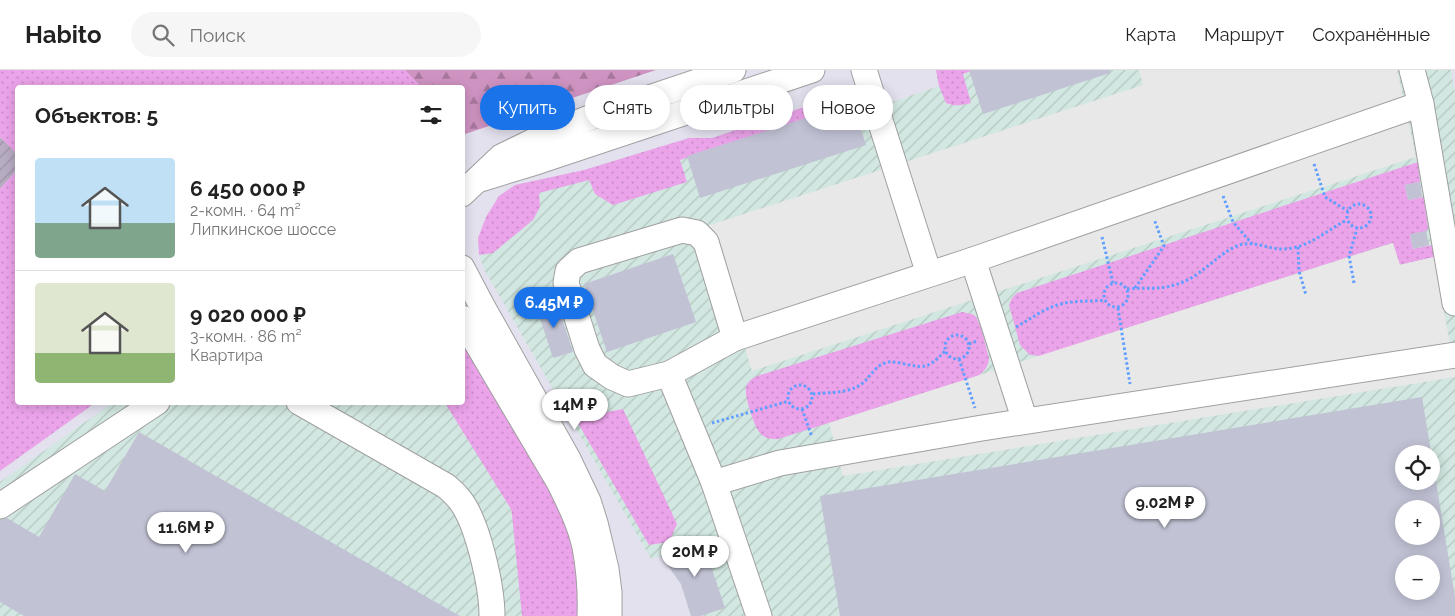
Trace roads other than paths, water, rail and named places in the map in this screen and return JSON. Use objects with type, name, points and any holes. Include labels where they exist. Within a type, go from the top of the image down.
[{"type":"street","points":[[465,203],[470,187],[501,157],[589,118],[733,70]]},
{"type":"street","points":[[470,187],[539,161],[812,70]]},
{"type":"street","points":[[864,70],[929,274]]},
{"type":"street","points":[[1412,70],[1421,104],[1455,302]]},
{"type":"street","points":[[735,338],[706,242],[697,233],[682,230],[579,261],[568,271],[566,283],[587,350],[595,365],[612,378],[628,384],[669,374],[735,338],[974,260],[1421,104]]},
{"type":"street","points":[[974,260],[1025,421]]},
{"type":"street","points":[[466,278],[568,459],[588,501],[606,569],[610,616]]},
{"type":"street","points":[[465,323],[559,482],[571,508],[584,545],[589,577],[590,616]]},
{"type":"street","points":[[714,483],[780,463],[982,428],[1455,355]]},
{"type":"street","points":[[669,374],[714,483],[759,616]]},
{"type":"street","points":[[0,506],[153,405]]},
{"type":"street","points":[[304,405],[446,486],[460,500],[470,517],[479,544],[492,602],[492,616]]}]
